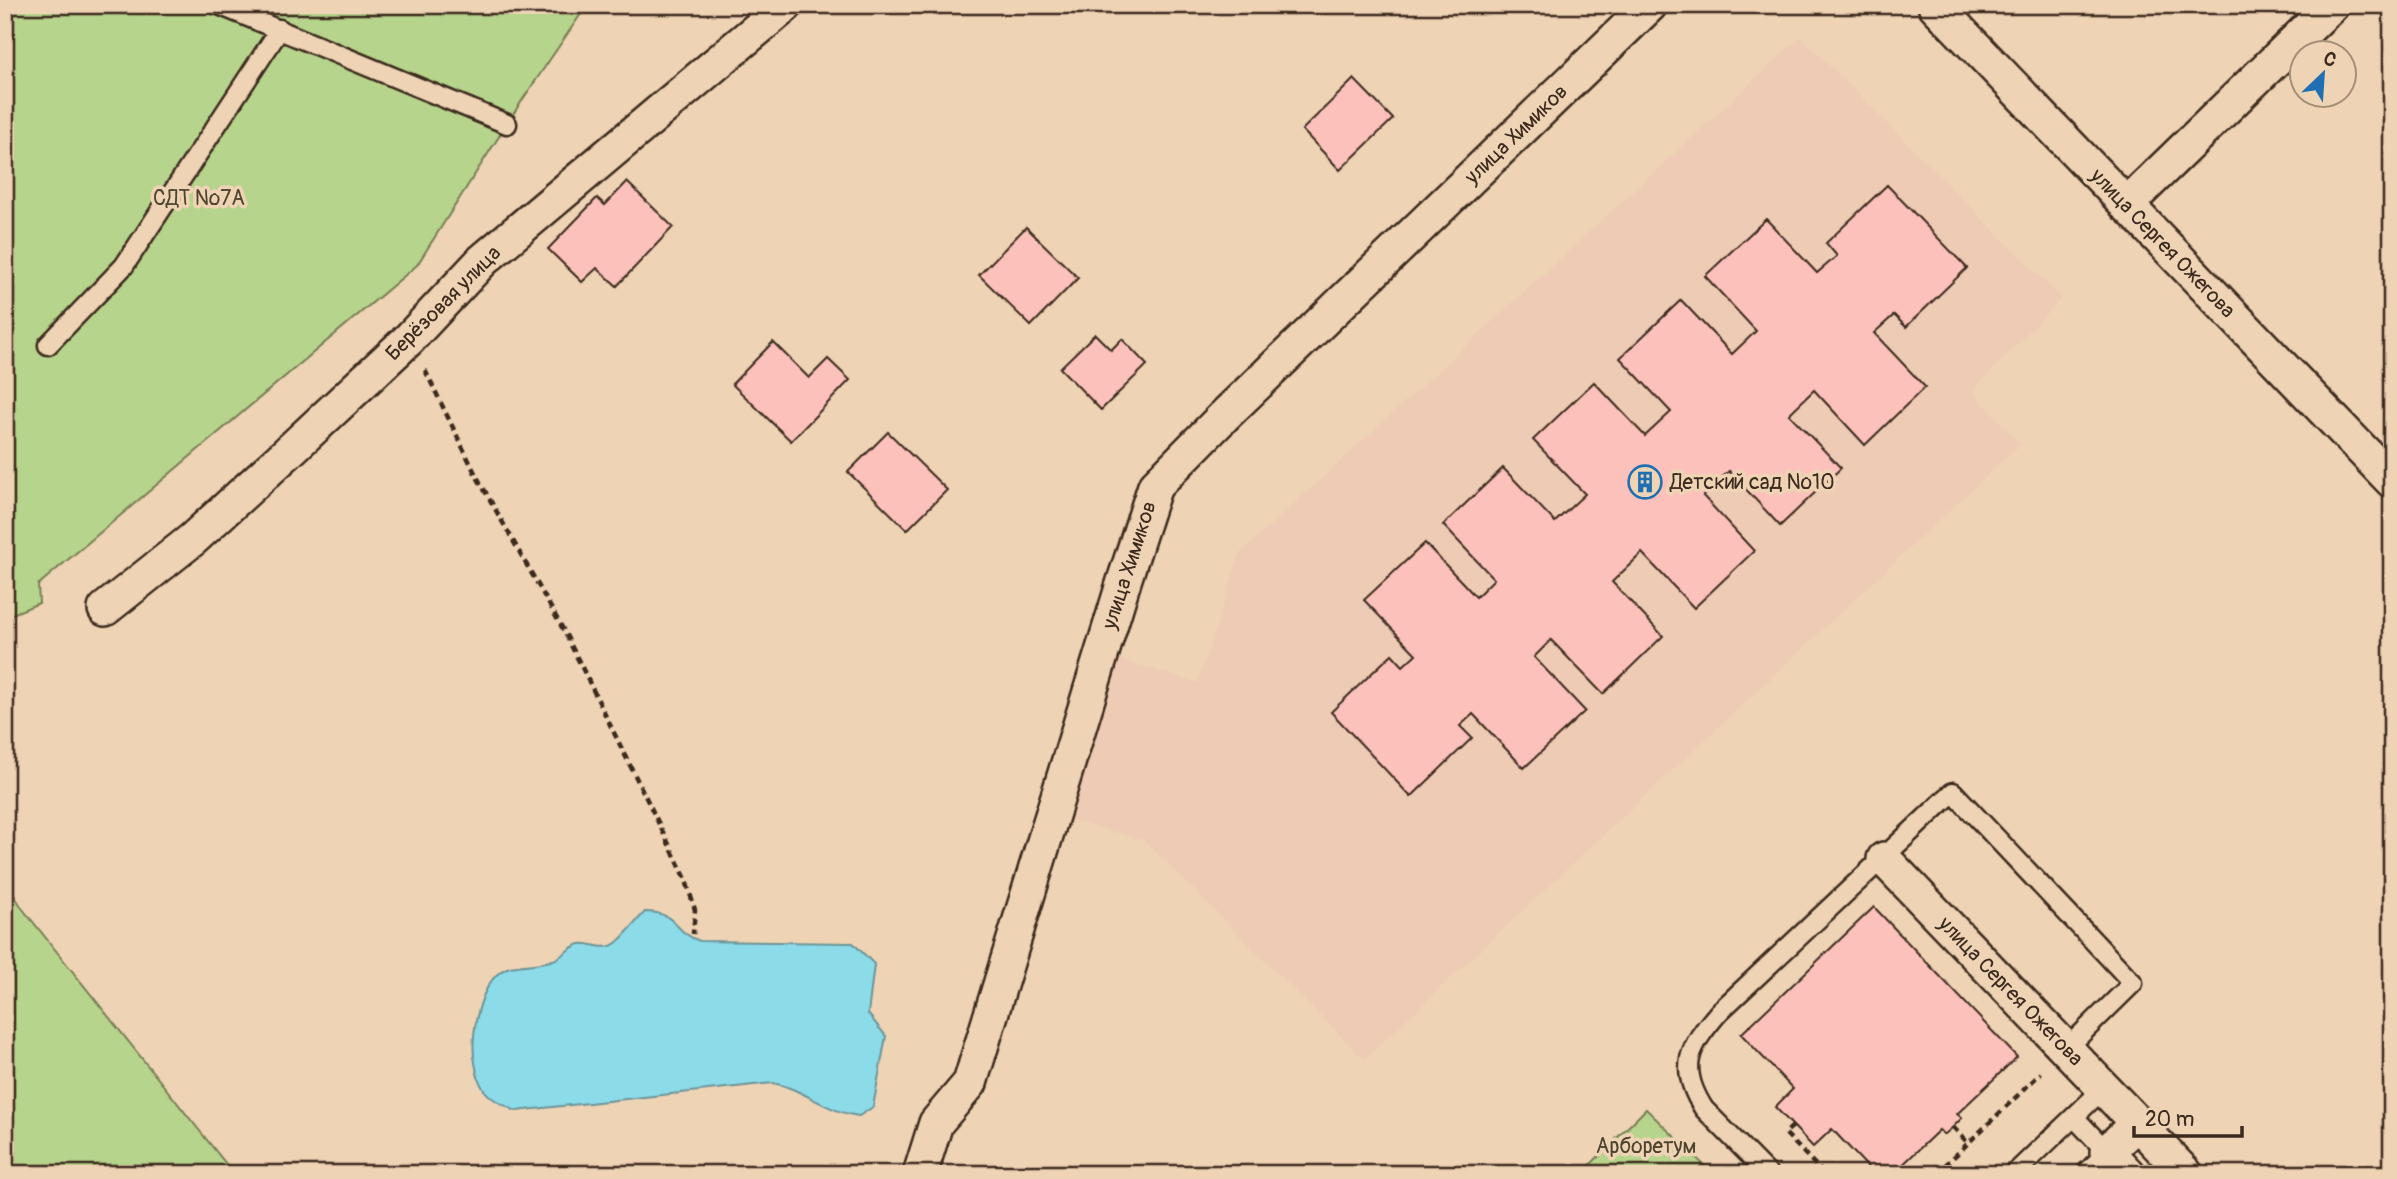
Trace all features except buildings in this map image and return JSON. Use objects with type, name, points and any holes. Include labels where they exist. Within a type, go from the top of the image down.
[{"type":"street","name":"Берёзовая улица","points":[[105,609],[192,539],[409,339],[483,260],[786,5]]},
{"type":"street","name":"улица Химиков","points":[[920,1174],[936,1122],[970,1083],[1155,486],[1224,416],[1650,5]]},
{"type":"street","name":"улица Сергея Ожегова","points":[[1935,5],[2392,481]]},
{"type":"street","points":[[2126,205],[2332,5]]},
{"type":"street","name":"улица Сергея Ожегова","points":[[1884,859],[2186,1174]]},
{"type":"street","points":[[2107,1167],[2137,1122]]},
{"type":"lane","points":[[219,5],[507,124]]},
{"type":"lane","points":[[48,345],[124,266],[280,29]]},
{"type":"lane","points":[[1768,1174],[1704,1109],[1696,1097],[1690,1084],[1689,1073],[1697,1040],[1719,1012],[1953,792],[2133,983],[2066,1049]]},
{"type":"lane","points":[[2014,1174],[2104,1088]]},
{"type":"lane","points":[[2074,1117],[2107,1167]]},
{"type":"path","points":[[409,339],[476,475],[564,631],[685,877],[695,910],[693,934]]},
{"type":"path","points":[[1936,1174],[2066,1049]]},
{"type":"path","points":[[1793,1126],[1785,1133],[1824,1174]]},
{"type":"path","points":[[1953,1127],[1968,1143]]},
{"type":"shaded area","points":[[1801,37],[2061,298],[1972,391],[2020,444],[1364,1059],[1144,840],[1069,819],[1117,659],[1198,683],[1240,554]]},
{"type":"green space","name":"СДТ №7А","points":[[5,5],[587,5],[521,102],[417,265],[38,585],[39,603],[5,617]]},
{"type":"green space","points":[[5,880],[22,908],[234,1174],[5,1174]]},
{"type":"green space","name":"Арборетум","points":[[1646,1109],[1713,1174],[1581,1174]]},
{"type":"water","points":[[645,912],[664,915],[684,933],[700,941],[853,943],[874,964],[868,1014],[886,1036],[873,1107],[859,1116],[847,1114],[773,1083],[516,1111],[490,1096],[478,1077],[473,1045],[480,1005],[492,981],[500,972],[510,967],[553,960],[580,944],[611,946]]},
{"type":"place","name":"Детский сад №10","points":[[1645,482]]}]
